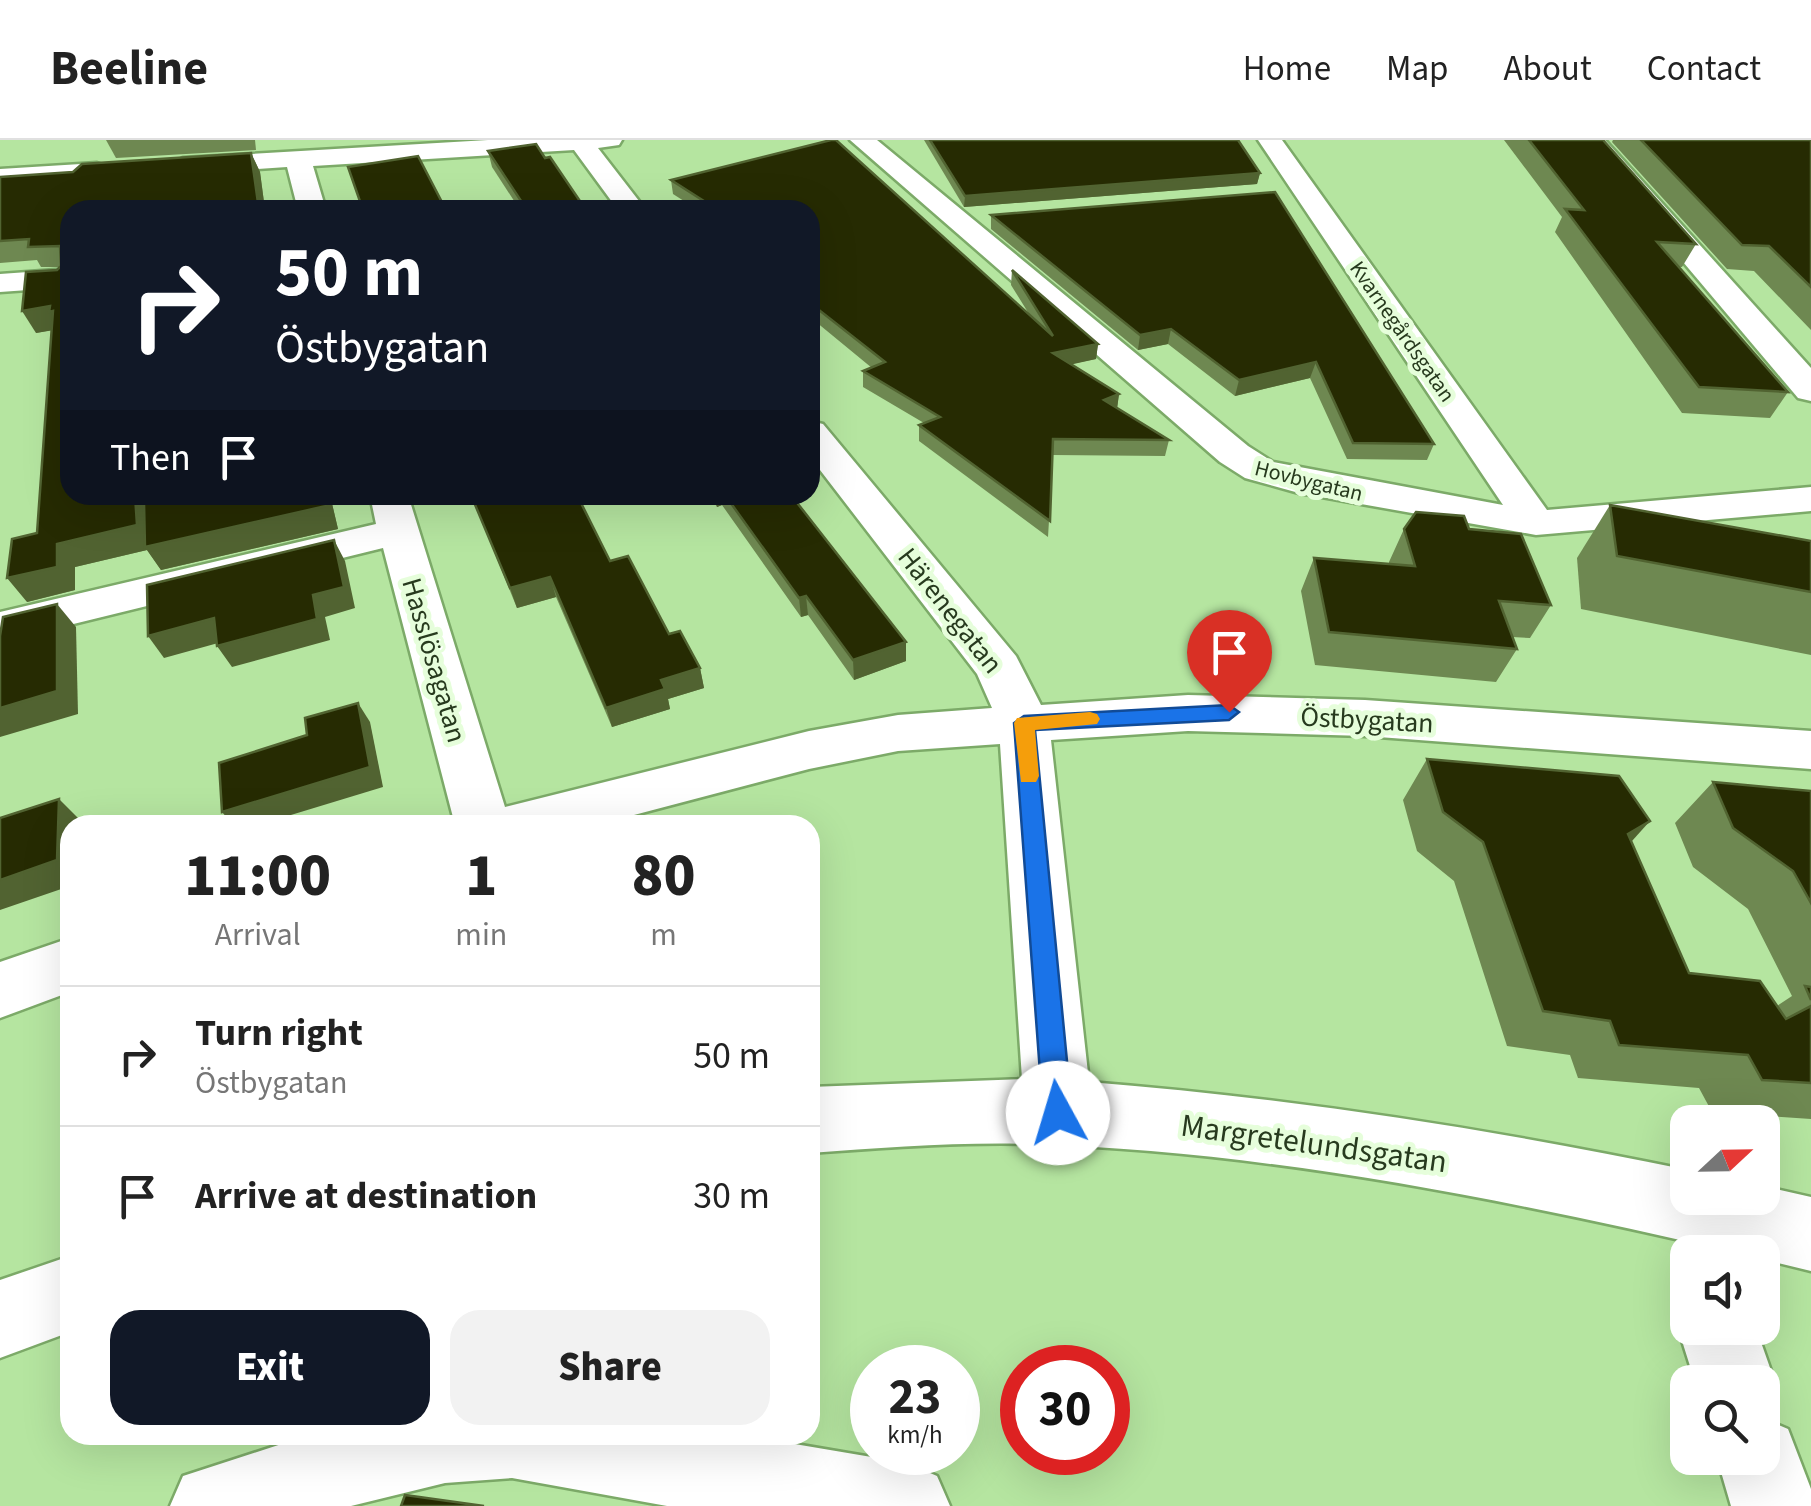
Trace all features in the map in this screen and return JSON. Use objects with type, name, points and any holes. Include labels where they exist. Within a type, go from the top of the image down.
[{"type":"street","points":[[164,167],[610,140]]},
{"type":"street","name":"Hovbygatan","points":[[862,140],[1234,454],[1258,470],[1324,487],[1536,524],[1811,499]]},
{"type":"street","name":"Kvarnegårdsgatan","points":[[1270,140],[1536,524]]},
{"type":"street","points":[[1592,140],[1811,390]]},
{"type":"street","points":[[578,141],[624,200]]},
{"type":"street","points":[[298,159],[309,200]]},
{"type":"street","points":[[0,177],[126,169]]},
{"type":"street","points":[[1268,194],[1307,192]]},
{"type":"street","points":[[956,220],[996,217]]},
{"type":"street","points":[[0,283],[60,279]]},
{"type":"street","name":"Härenegatan","points":[[820,444],[999,668],[1024,723],[1058,1113]]},
{"type":"street","points":[[0,627],[394,513]]},
{"type":"street","name":"Hasslösagatan","points":[[394,513],[480,815]]},
{"type":"street","name":"Östbygatan","points":[[553,815],[809,750],[898,734],[1229,712],[1811,750]]},
{"type":"street","points":[[0,990],[60,969]]},
{"type":"street","name":"Margretelundsgatan","points":[[820,1119],[1058,1113],[1272,1132],[1685,1228],[1811,1234]]},
{"type":"street","points":[[0,1319],[60,1298]]},
{"type":"street","points":[[213,1506],[352,1464],[432,1445]]},
{"type":"street","points":[[558,1445],[908,1506]]},
{"type":"street","points":[[1764,1475],[1774,1506]]},
{"type":"building","points":[[836,140],[1053,336],[1012,270],[1098,344],[1053,353],[1119,394],[1104,400],[1169,440],[1053,439],[1050,521],[919,425],[940,417],[863,371],[885,362],[820,311],[820,200],[702,200],[671,180]]},
{"type":"building","points":[[930,140],[1238,140],[1260,173],[965,196]]},
{"type":"building","points":[[1529,140],[1603,140],[1696,244],[1657,242],[1788,392],[1699,387],[1565,209],[1584,210]]},
{"type":"building","points":[[1641,140],[1811,140],[1811,287],[1769,246],[1742,245]]},
{"type":"building","points":[[536,144],[545,158],[550,157],[579,200],[520,200],[488,151]]},
{"type":"building","points":[[251,153],[258,200],[60,200],[60,246],[28,247],[29,239],[0,241],[0,177],[73,172],[82,164]]},
{"type":"building","points":[[418,156],[441,200],[360,200],[348,167]]},
{"type":"building","points":[[1275,192],[1434,444],[1353,443],[1316,362],[1239,380],[1171,329],[1140,335],[991,215]]},
{"type":"building","points":[[60,267],[60,505],[136,505],[137,525],[57,544],[57,567],[7,578],[12,539],[37,533],[53,311],[49,312],[50,306],[22,311],[26,272]]},
{"type":"building","points":[[144,505],[326,506],[145,547]]},
{"type":"building","points":[[475,505],[582,505],[610,561],[628,556],[669,634],[680,631],[700,668],[661,680],[665,689],[606,708],[550,577],[510,588]]},
{"type":"building","points":[[732,505],[799,505],[906,642],[853,660],[806,596],[799,598]]},
{"type":"building","points":[[1610,505],[1811,541],[1811,592],[1617,556]]},
{"type":"building","points":[[1416,512],[1464,516],[1469,529],[1521,534],[1551,605],[1499,601],[1517,649],[1329,632],[1314,558],[1415,566],[1404,529]]},
{"type":"building","points":[[334,540],[344,587],[313,595],[317,619],[217,646],[214,618],[148,636],[147,585]]},
{"type":"building","points":[[57,604],[57,691],[0,708],[3,617]]},
{"type":"building","points":[[358,703],[370,767],[222,812],[219,763],[307,735],[305,718]]},
{"type":"building","points":[[1427,759],[1619,776],[1650,821],[1628,834],[1689,973],[1760,981],[1786,1019],[1811,1006],[1811,1083],[1762,1080],[1748,1055],[1619,1045],[1610,1021],[1543,1011],[1483,842],[1443,812]]},
{"type":"building","points":[[1713,782],[1811,791],[1811,903],[1793,871],[1733,828]]},
{"type":"building","points":[[59,799],[57,860],[0,880],[0,818]]},
{"type":"building","points":[[405,1495],[484,1506],[401,1506]]},
{"type":"slow traffic","points":[[1028,776],[1024,723],[1090,719]]},
{"type":"route","points":[[1058,1113],[1024,723],[1229,712]]}]
